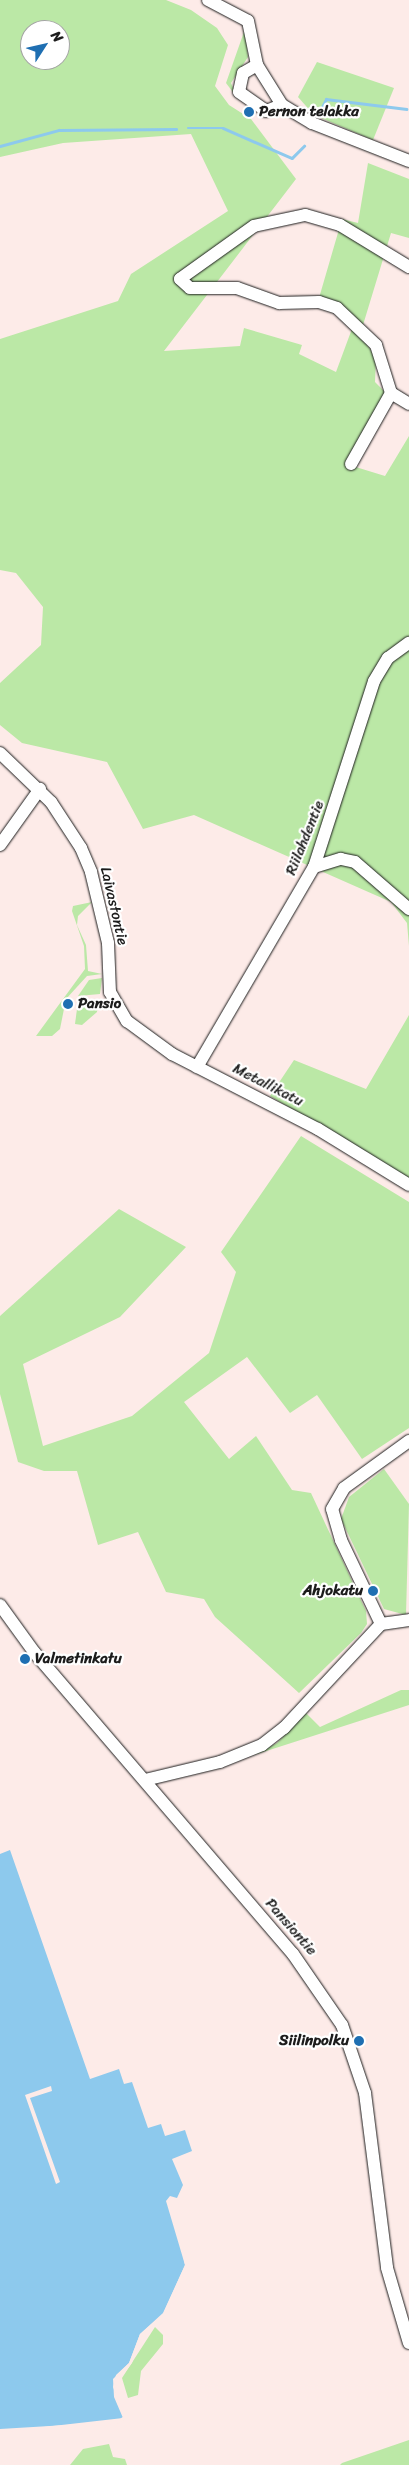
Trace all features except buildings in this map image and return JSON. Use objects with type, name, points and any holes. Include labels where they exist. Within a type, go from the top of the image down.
[{"type":"street","points":[[208,0],[248,21],[257,65],[282,105],[312,123],[409,161]]},
{"type":"street","points":[[257,65],[243,73],[239,92],[266,111],[282,105]]},
{"type":"street","points":[[409,267],[340,225],[305,214],[254,226],[180,279],[190,288],[237,288],[279,303],[320,302],[338,308],[376,345],[391,393],[409,404]]},
{"type":"street","points":[[351,464],[391,393]]},
{"type":"street","name":"Riilahdentie","points":[[197,1067],[314,867],[374,681],[388,658],[409,643]]},
{"type":"street","name":"Laivastontie","points":[[0,752],[40,789],[65,821],[91,872],[108,943],[110,992],[116,1008]]},
{"type":"street","points":[[0,846],[40,789]]},
{"type":"street","points":[[314,867],[341,859],[355,862],[409,909]]},
{"type":"street","name":"Metallikatu","points":[[116,1008],[138,1030],[197,1067],[318,1129],[409,1185]]},
{"type":"street","points":[[381,1624],[341,1540],[332,1510],[344,1488],[409,1441]]},
{"type":"street","name":"Pansiontie","points":[[0,1605],[34,1652],[293,1954],[345,2031],[365,2093],[387,2268],[409,2343]]},
{"type":"street","points":[[145,1780],[220,1762],[271,1739],[381,1624],[409,1620]]},
{"type":"green space","points":[[0,0],[166,0],[191,10],[217,28],[228,45],[215,86],[229,105],[251,119],[296,179],[164,351],[240,346],[244,328],[302,345],[299,354],[336,372],[353,326],[376,357],[375,382],[386,393],[346,464],[385,476],[409,436],[409,946],[407,923],[391,902],[194,815],[143,829],[107,762],[22,743],[0,725],[0,683],[41,645],[43,607],[16,573],[0,570],[0,339],[118,301],[131,274],[228,211],[191,134],[63,143],[0,157]]},
{"type":"green space","points":[[245,29],[248,57],[231,83],[238,99],[226,83]]},
{"type":"green space","points":[[317,62],[394,88],[373,140],[314,115],[298,97]]},
{"type":"green space","points":[[368,163],[409,179],[409,238],[391,233],[363,325],[319,298],[342,219],[358,223]]},
{"type":"green space","points":[[92,902],[78,916],[77,925],[86,945],[88,971],[102,974],[87,976],[66,999],[60,1029],[52,1036],[36,1036],[85,969],[84,946],[72,911],[73,906]]},
{"type":"green space","points":[[102,978],[100,994],[78,996],[89,980]]},
{"type":"green space","points":[[91,1001],[98,1005],[97,1012],[82,1025],[75,1024],[77,1009]]},
{"type":"green space","points":[[409,1015],[409,1180],[270,1096],[294,1060],[366,1089]]},
{"type":"green space","points":[[301,1136],[409,1202],[409,1428],[362,1459],[317,1395],[290,1413],[247,1357],[184,1402],[229,1459],[256,1436],[292,1490],[311,1493],[366,1611],[367,1624],[361,1633],[299,1693],[215,1617],[204,1599],[166,1592],[138,1532],[98,1545],[77,1471],[44,1471],[18,1462],[0,1394],[0,1316],[119,1209],[186,1247],[120,1317],[23,1364],[43,1446],[132,1416],[209,1353],[236,1272],[221,1252]]},
{"type":"green space","points":[[384,1469],[409,1504],[406,1615],[384,1609],[341,1519],[349,1497]]},
{"type":"green space","points":[[401,1690],[409,1690],[409,1705],[254,1755],[277,1743],[306,1713],[320,1727]]},
{"type":"green space","points":[[155,2327],[163,2335],[163,2344],[141,2371],[138,2395],[128,2398],[122,2378]]},
{"type":"green space","points":[[409,2440],[409,2465],[340,2465],[342,2463]]},
{"type":"green space","points":[[109,2444],[113,2457],[125,2459],[127,2465],[70,2465],[83,2449]]},
{"type":"water","points":[[10,1850],[90,2079],[119,2069],[124,2084],[132,2082],[148,2128],[161,2124],[165,2136],[185,2130],[192,2151],[172,2159],[183,2185],[177,2198],[170,2196],[166,2201],[185,2265],[163,2314],[140,2334],[129,2363],[116,2375],[113,2387],[124,2416],[116,2422],[0,2429],[0,1854]]},
{"type":"pier","points":[[51,2086],[52,2091],[30,2098],[60,2182],[56,2184],[25,2095]]},
{"type":"pier","points":[[180,2241],[187,2265],[171,2303],[165,2315],[142,2335],[132,2363],[120,2379],[116,2379],[115,2391],[126,2414],[125,2420],[116,2424],[0,2432],[123,2418],[114,2397],[113,2379],[129,2363],[140,2334],[163,2313],[185,2265]]},
{"type":"waterway","points":[[321,109],[326,99],[406,109]]},
{"type":"waterway","points":[[188,128],[223,128],[292,158],[304,146]]},
{"type":"waterway","points":[[0,146],[59,130],[176,129]]},
{"type":"place","name":"Pernon telakka","points":[[249,112]]},
{"type":"place","name":"Pansio","points":[[68,1004]]},
{"type":"place","name":"Ahjokatu","points":[[373,1591]]},
{"type":"place","name":"Valmetinkatu","points":[[25,1659]]},
{"type":"place","name":"Siilinpolku","points":[[359,2041]]}]
